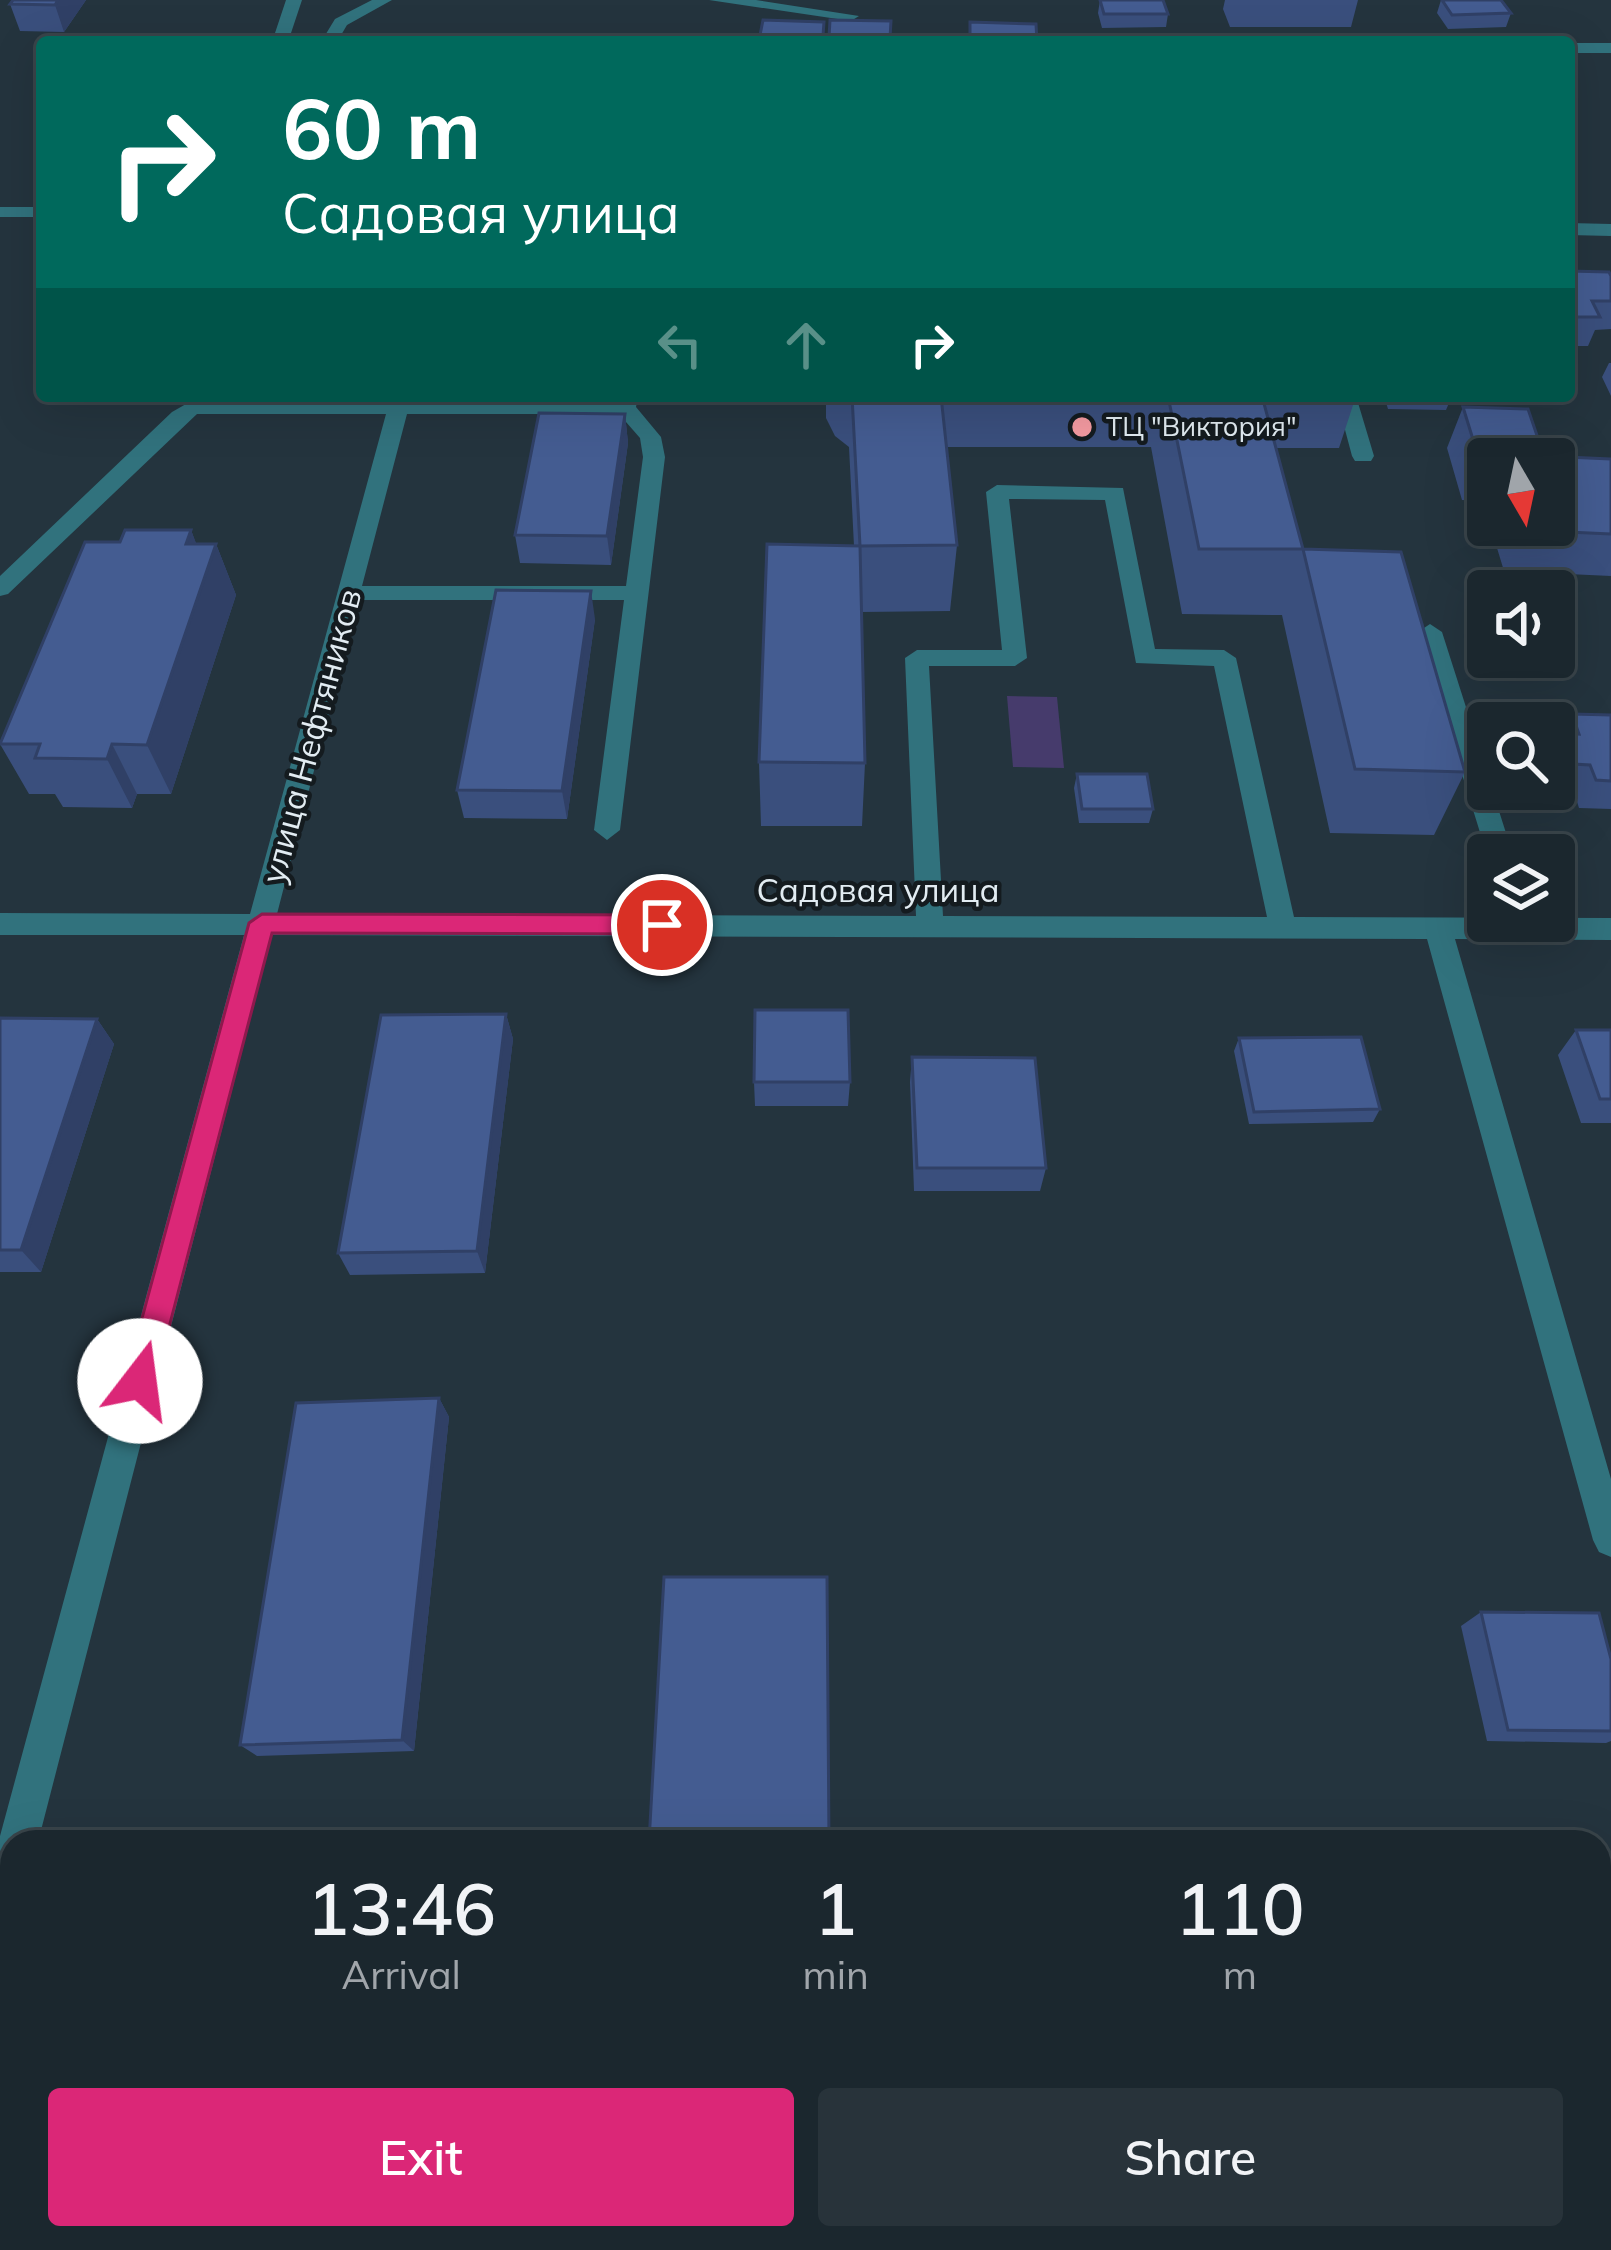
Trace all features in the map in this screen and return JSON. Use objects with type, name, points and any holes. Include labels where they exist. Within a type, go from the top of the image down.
[{"type":"street","points":[[282,36],[294,0]]},
{"type":"street","points":[[332,36],[341,22],[384,0]]},
{"type":"street","points":[[717,0],[851,16]]},
{"type":"street","points":[[1575,48],[1611,47]]},
{"type":"street","points":[[0,212],[36,212]]},
{"type":"street","points":[[1575,229],[1611,230]]},
{"type":"street","points":[[0,589],[178,416],[193,407],[366,402]]},
{"type":"street","name":"улица Нефтяников","points":[[21,1830],[400,402]]},
{"type":"street","points":[[607,830],[654,446],[627,402]]},
{"type":"street","points":[[1348,402],[1363,456]]},
{"type":"street","points":[[930,927],[916,658],[1015,658],[997,492],[1114,493],[1144,657],[1224,658],[1283,928]]},
{"type":"street","points":[[349,593],[638,592]]},
{"type":"street","points":[[1430,632],[1493,834]]},
{"type":"street","name":"Садовая улица","points":[[0,924],[1467,928]]},
{"type":"street","name":"Садовая улица","points":[[1575,927],[1611,929]]},
{"type":"street","points":[[1438,929],[1611,1540]]},
{"type":"shaded area","points":[[1007,696],[1057,697],[1064,768],[1013,767]]},
{"type":"building","points":[[13,0],[58,0],[55,5],[10,4]]},
{"type":"building","points":[[1100,0],[1163,0],[1168,14],[1104,14]]},
{"type":"building","points":[[1442,0],[1501,0],[1511,13],[1452,15]]},
{"type":"building","points":[[763,20],[824,22],[823,36],[760,35]]},
{"type":"building","points":[[830,20],[891,21],[890,36],[829,36]]},
{"type":"building","points":[[970,22],[1036,24],[1037,36],[970,36]]},
{"type":"building","points":[[1575,271],[1609,272],[1611,301],[1592,301],[1600,317],[1575,317]]},
{"type":"building","points":[[852,402],[942,402],[957,545],[860,546]]},
{"type":"building","points":[[1169,402],[1264,402],[1303,549],[1199,549]]},
{"type":"building","points":[[1463,407],[1528,409],[1538,438],[1473,438]]},
{"type":"building","points":[[539,413],[625,414],[607,536],[515,535]]},
{"type":"building","points":[[1575,457],[1611,459],[1611,534],[1575,532]]},
{"type":"building","points":[[125,530],[191,530],[186,544],[216,544],[147,745],[112,744],[107,759],[35,758],[40,744],[0,744],[85,542],[120,542]]},
{"type":"building","points":[[767,544],[860,546],[865,763],[759,762]]},
{"type":"building","points":[[1303,549],[1401,552],[1465,772],[1355,769]]},
{"type":"building","points":[[496,590],[591,591],[562,791],[457,790]]},
{"type":"building","points":[[1575,714],[1611,715],[1611,781],[1596,780],[1590,765],[1575,764],[1575,734],[1579,734]]},
{"type":"building","points":[[1077,774],[1147,774],[1153,809],[1082,809]]},
{"type":"building","points":[[755,1010],[848,1010],[850,1082],[754,1082]]},
{"type":"building","points":[[506,1014],[477,1251],[338,1253],[381,1015]]},
{"type":"building","points":[[0,1018],[97,1019],[21,1250],[0,1250]]},
{"type":"building","points":[[1576,1030],[1611,1030],[1611,1099],[1600,1099]]},
{"type":"building","points":[[1361,1037],[1380,1109],[1254,1112],[1239,1038]]},
{"type":"building","points":[[912,1057],[1035,1058],[1046,1168],[917,1168]]},
{"type":"building","points":[[439,1398],[402,1740],[240,1745],[296,1403]]},
{"type":"building","points":[[664,1577],[827,1577],[829,1830],[650,1830]]},
{"type":"building","points":[[1481,1612],[1599,1613],[1611,1659],[1611,1731],[1508,1730]]},
{"type":"place","name":"ТЦ \"Виктория\"","points":[[1082,427]]},
{"type":"route","points":[[140,1381],[262,923],[662,925]]}]
